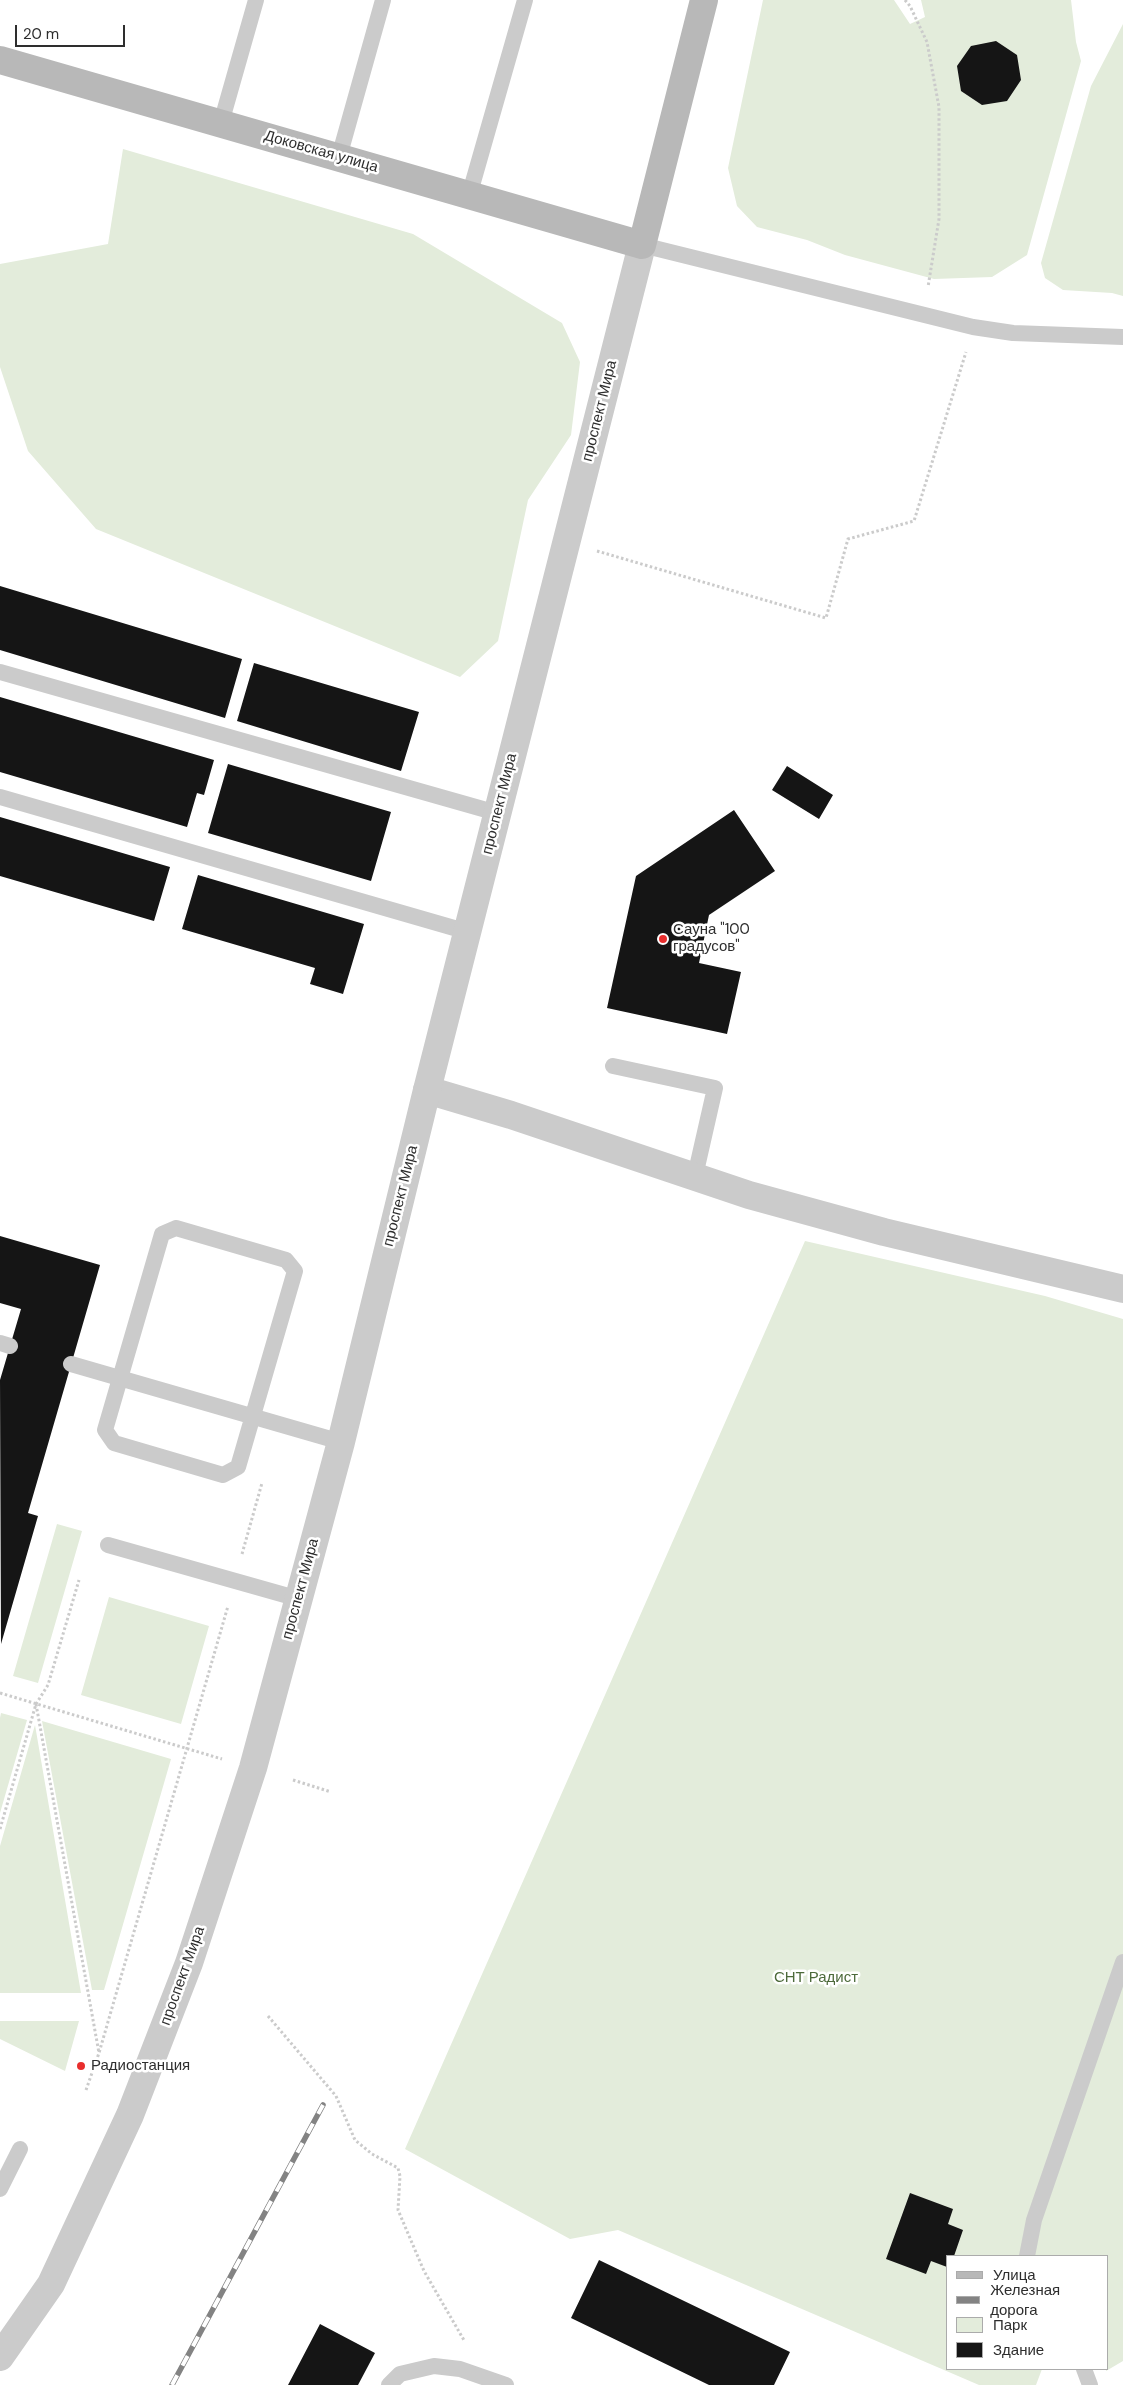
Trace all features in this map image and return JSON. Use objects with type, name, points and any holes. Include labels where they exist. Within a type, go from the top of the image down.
[{"type":"main road","name":"проспект Мира","points":[[642,245],[704,0]]},
{"type":"main road","name":"Доковская улица","points":[[0,60],[642,245]]},
{"type":"street","name":"проспект Мира","points":[[0,2357],[51,2284],[137,2097],[189,1964],[254,1768],[341,1442],[642,245]]},
{"type":"street","points":[[428,1090],[749,1195],[884,1232],[1123,1289]]},
{"type":"lane","points":[[221,123],[256,0]]},
{"type":"lane","points":[[339,157],[383,0]]},
{"type":"lane","points":[[469,196],[525,0]]},
{"type":"lane","points":[[642,245],[973,327],[1014,333],[1123,337]]},
{"type":"lane","points":[[0,672],[498,812]]},
{"type":"lane","points":[[0,797],[468,932]]},
{"type":"lane","points":[[612,1066],[715,1088],[695,1176]]},
{"type":"lane","points":[[176,1228],[185,1230],[286,1260],[295,1272],[252,1416],[238,1467],[224,1475],[114,1444],[105,1430],[162,1234],[176,1228]]},
{"type":"lane","points":[[71,1364],[341,1442]]},
{"type":"lane","points":[[108,1545],[299,1599]]},
{"type":"lane","points":[[1027,2255],[1034,2220],[1123,1962]]},
{"type":"lane","points":[[0,2189],[20,2149]]},
{"type":"lane","points":[[389,2385],[400,2374],[434,2366],[460,2369],[506,2385]]},
{"type":"lane","points":[[1084,2370],[1090,2385]]},
{"type":"path","points":[[904,0],[927,42],[939,107],[939,219],[923,315]]},
{"type":"path","points":[[567,543],[826,618],[848,538],[914,521],[973,327]]},
{"type":"path","points":[[86,2090],[99,2053],[188,1748],[263,1479]]},
{"type":"path","points":[[0,1828],[36,1704],[48,1685],[79,1580]]},
{"type":"path","points":[[0,1693],[222,1759]]},
{"type":"path","points":[[36,1704],[99,2053]]},
{"type":"path","points":[[293,1780],[330,1792]]},
{"type":"path","points":[[268,2016],[336,2096],[355,2140],[375,2155],[398,2168],[400,2176],[398,2210],[424,2271],[488,2379]]},
{"type":"green space","points":[[763,0],[894,0],[910,24],[925,17],[921,0],[1071,0],[1076,42],[1081,61],[1027,255],[992,277],[934,279],[845,255],[807,240],[757,227],[737,206],[728,168]]},
{"type":"green space","points":[[1123,24],[1123,296],[1112,293],[1063,290],[1045,278],[1041,263],[1091,86]]},
{"type":"green space","points":[[123,149],[413,234],[562,323],[580,362],[571,435],[528,500],[498,641],[460,677],[96,529],[28,451],[0,367],[0,264],[108,244]]},
{"type":"green space","name":"СНТ Радист","points":[[805,1241],[1045,1296],[1123,1319],[1123,2361],[1108,2370],[1108,2255],[946,2255],[946,2370],[1042,2370],[1036,2385],[979,2385],[618,2230],[570,2239],[405,2149]]},
{"type":"green space","points":[[57,1524],[82,1531],[38,1683],[13,1676]]},
{"type":"green space","points":[[109,1597],[209,1626],[181,1724],[81,1695]]},
{"type":"green space","points":[[1,1713],[27,1720],[0,1813],[0,1718]]},
{"type":"green space","points":[[42,1721],[171,1759],[104,1990],[92,1990]]},
{"type":"green space","points":[[35,1725],[81,1993],[0,1993],[0,1846]]},
{"type":"green space","points":[[0,2021],[79,2021],[65,2071],[0,2039]]},
{"type":"building","points":[[996,41],[1017,55],[1021,80],[1007,101],[982,105],[961,91],[957,66],[971,46]]},
{"type":"building","points":[[0,586],[242,659],[225,718],[0,650]]},
{"type":"building","points":[[254,663],[419,712],[401,771],[237,721]]},
{"type":"building","points":[[0,697],[214,760],[204,795],[197,793],[187,827],[0,772]]},
{"type":"building","points":[[228,764],[391,812],[371,881],[208,833]]},
{"type":"building","points":[[787,766],[833,795],[819,819],[772,790]]},
{"type":"building","name":"Сауна \"100 градусов\"","points":[[734,810],[775,871],[709,915],[699,963],[741,972],[727,1034],[607,1008],[636,876]]},
{"type":"building","points":[[0,817],[170,867],[154,921],[0,876]]},
{"type":"building","points":[[198,875],[364,924],[343,994],[310,984],[315,968],[182,929]]},
{"type":"building","points":[[0,1236],[100,1265],[28,1513],[38,1516],[1,1644],[0,1380],[21,1309],[0,1303]]},
{"type":"building","points":[[910,2193],[953,2209],[948,2224],[963,2230],[954,2255],[946,2255],[946,2267],[931,2261],[926,2274],[886,2259]]},
{"type":"building","points":[[599,2260],[790,2352],[774,2385],[709,2385],[571,2318]]},
{"type":"building","points":[[320,2324],[375,2353],[358,2385],[288,2385]]},
{"type":"railway","points":[[172,2385],[323,2105]]},
{"type":"place","name":"Сауна \"100 градусов\"","points":[[663,939]]},
{"type":"place","name":"Радиостанция","points":[[81,2066]]}]
